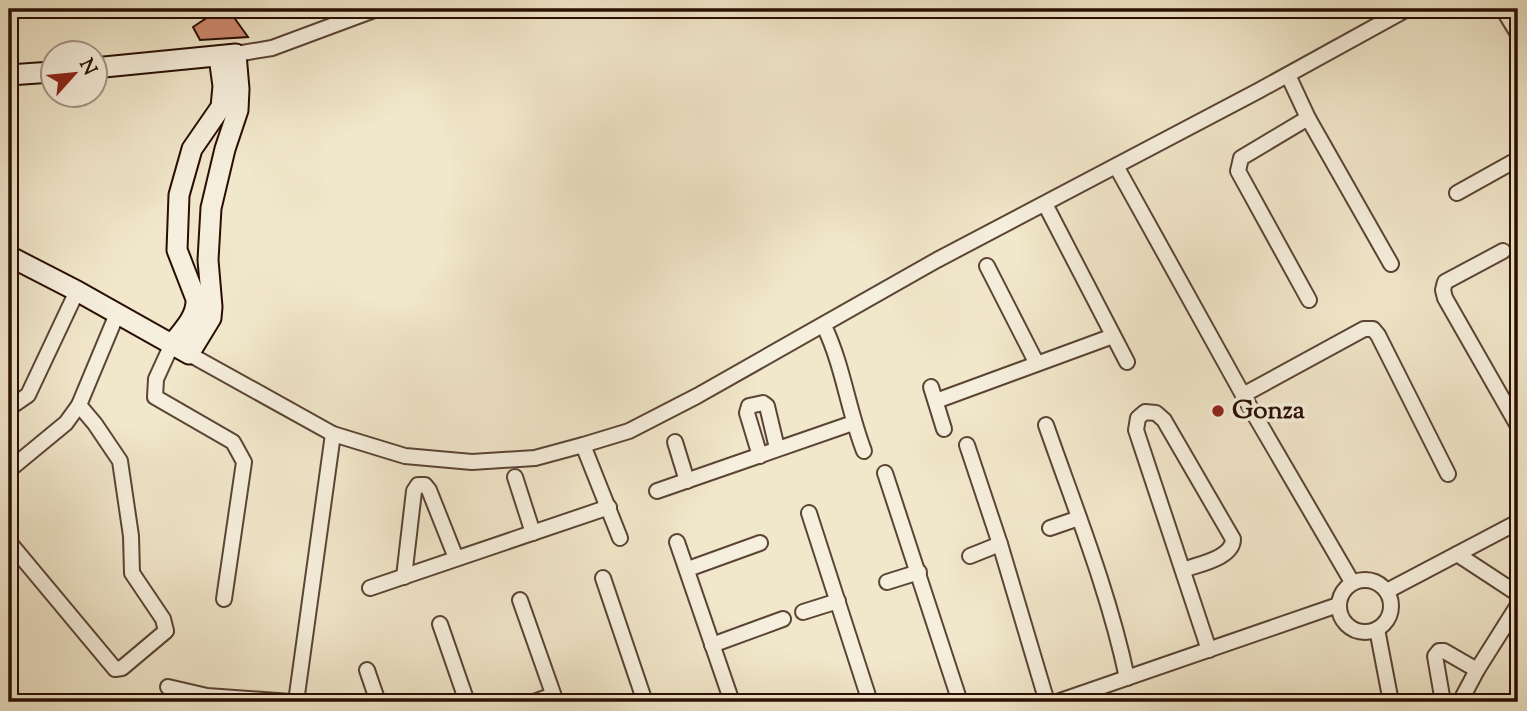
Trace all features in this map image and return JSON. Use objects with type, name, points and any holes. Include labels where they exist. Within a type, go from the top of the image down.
[{"type":"street","points":[[108,67],[272,48],[377,9]]},
{"type":"street","points":[[9,256],[333,434],[405,456],[472,462],[535,458],[629,431],[824,326],[937,260],[1288,75],[1404,9]]},
{"type":"street","points":[[1503,9],[1518,34]]},
{"type":"street","points":[[180,349],[197,308],[177,250],[179,195],[192,149],[221,107],[228,55]]},
{"type":"street","points":[[224,599],[244,462],[233,442],[155,397],[156,379],[180,349],[211,318],[208,260],[211,208],[225,149],[238,110],[239,89],[228,55]]},
{"type":"street","points":[[9,75],[38,73]]},
{"type":"street","points":[[1288,75],[1308,118],[1391,264]]},
{"type":"street","points":[[1308,118],[1241,158],[1238,171],[1309,300]]},
{"type":"street","points":[[201,138],[220,138],[225,149]]},
{"type":"street","points":[[1457,193],[1518,159]]},
{"type":"street","points":[[1115,166],[1243,395],[1352,582]]},
{"type":"street","points":[[1045,204],[1127,362]]},
{"type":"street","points":[[1503,251],[1445,282],[1443,290],[1445,299],[1518,426]]},
{"type":"street","points":[[181,265],[190,272],[202,270],[208,260]]},
{"type":"street","points":[[987,266],[1036,362]]},
{"type":"street","points":[[9,408],[28,395],[77,291]]},
{"type":"street","points":[[9,470],[66,423],[79,405],[117,314]]},
{"type":"street","points":[[824,326],[834,347],[853,423],[864,452]]},
{"type":"street","points":[[1243,395],[1364,329],[1373,329],[1448,474]]},
{"type":"street","points":[[944,429],[933,394],[1113,336]]},
{"type":"street","points":[[760,456],[747,413],[749,406],[757,403],[767,405],[778,449]]},
{"type":"street","points":[[9,542],[115,669],[122,668],[166,631],[165,622],[132,573],[131,536],[120,461],[79,405]]},
{"type":"street","points":[[1183,570],[1228,553],[1233,545],[1233,538],[1164,420],[1156,413],[1145,412],[1138,418],[1136,430],[1209,650]]},
{"type":"street","points":[[657,491],[853,423]]},
{"type":"street","points":[[1046,425],[1121,646],[1127,678]]},
{"type":"street","points":[[168,687],[206,699],[294,702],[333,434]]},
{"type":"street","points":[[675,442],[687,481]]},
{"type":"street","points":[[583,445],[621,538]]},
{"type":"street","points":[[967,446],[1000,544],[1047,702]]},
{"type":"street","points":[[885,473],[960,702]]},
{"type":"street","points":[[515,477],[533,533]]},
{"type":"street","points":[[404,577],[414,491],[418,485],[425,485],[429,490],[456,558]]},
{"type":"street","points":[[370,588],[609,507]]},
{"type":"street","points":[[808,513],[870,702]]},
{"type":"street","points":[[1050,528],[1079,518]]},
{"type":"street","points":[[1387,591],[1518,522]]},
{"type":"street","points":[[677,542],[732,702]]},
{"type":"street","points":[[688,569],[760,543]]},
{"type":"street","points":[[970,556],[1000,544]]},
{"type":"street","points":[[1457,554],[1518,594]]},
{"type":"street","points":[[887,582],[919,572]]},
{"type":"street","points":[[603,578],[645,702]]},
{"type":"street","points":[[1372,580],[1387,591],[1391,599],[1389,616],[1377,629],[1361,632],[1352,629],[1339,615],[1338,605],[1344,588],[1352,582],[1372,580]]},
{"type":"street","points":[[520,600],[555,699],[534,702]]},
{"type":"street","points":[[803,612],[838,601]]},
{"type":"street","points":[[1057,702],[1338,605]]},
{"type":"street","points":[[1460,702],[1518,605]]},
{"type":"street","points":[[712,645],[783,619]]},
{"type":"street","points":[[440,624],[467,702]]},
{"type":"street","points":[[1377,629],[1391,702]]},
{"type":"street","points":[[1443,702],[1435,656],[1439,651],[1444,651],[1477,670]]},
{"type":"street","points":[[367,670],[378,702]]},
{"type":"building","points":[[220,9],[228,9],[248,37],[200,40],[193,27]]},
{"type":"place","name":"Gonza","points":[[1218,411]]}]
